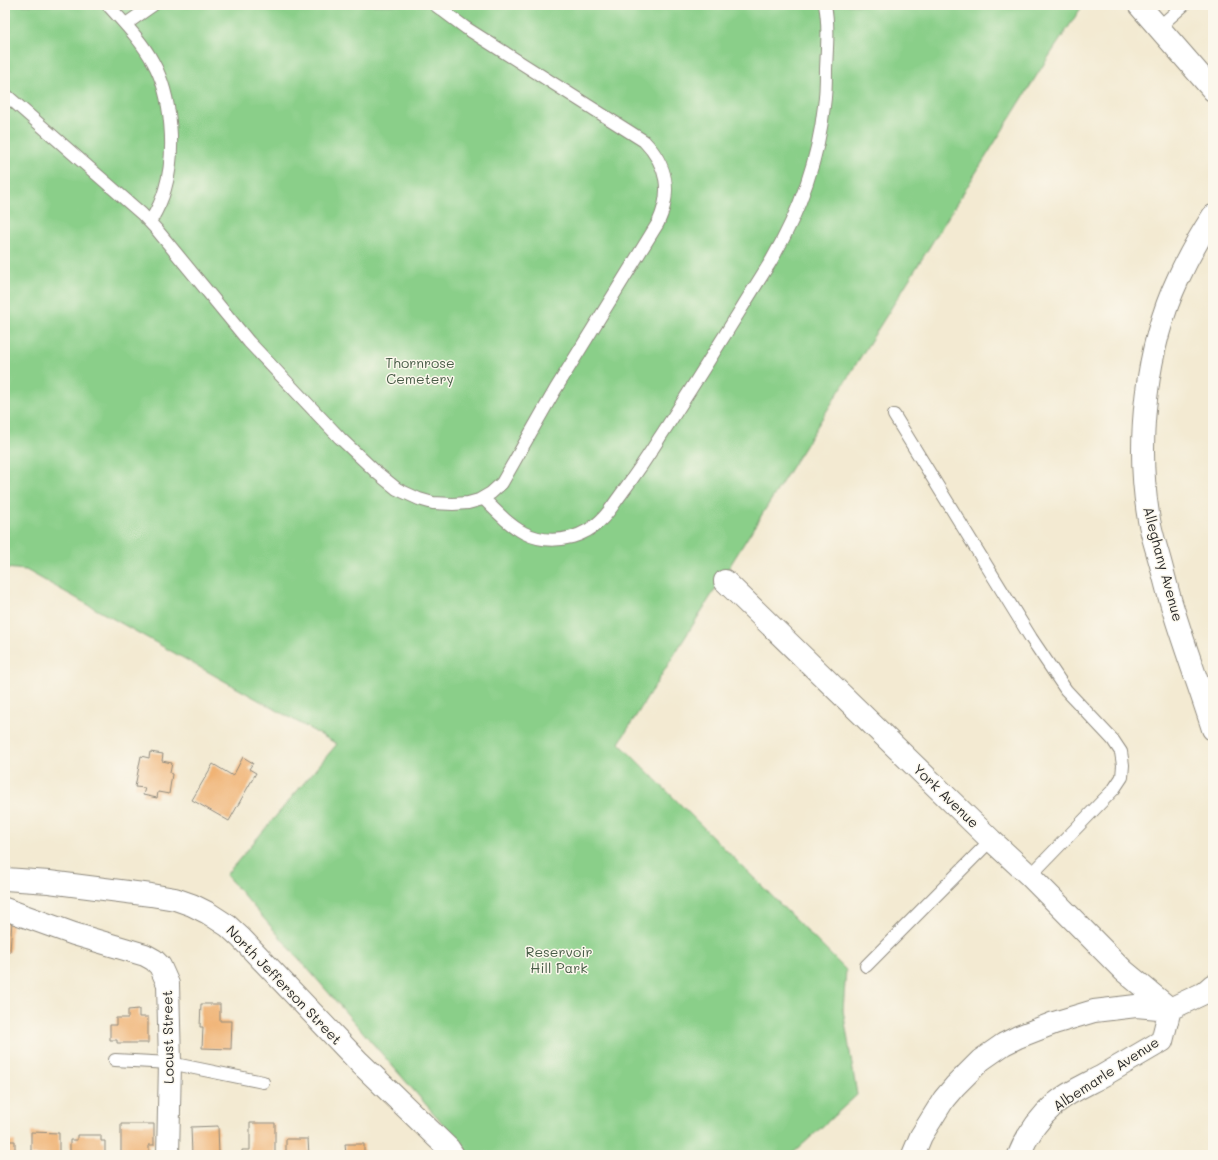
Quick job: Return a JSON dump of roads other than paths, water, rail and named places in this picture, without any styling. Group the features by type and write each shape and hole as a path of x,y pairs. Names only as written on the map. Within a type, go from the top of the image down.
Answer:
{"street":[{"path":"1139,5 1213,90"},
{"name":"Alleghany Avenue","path":"1213,216 1201,234 1177,280 1163,318 1149,376 1144,416 1143,455 1148,515 1170,600 1213,729"},
{"name":"York Avenue","path":"724,581 1030,876 1124,971 1170,1009"},
{"name":"North Jefferson Street","path":"5,880 48,882 163,896 208,912 228,926 241,938 359,1062 449,1149 453,1155"},
{"name":"Locust Street","path":"5,909 74,934 145,955 154,960 160,966 168,984 170,1062 168,1155"},
{"path":"913,1155 921,1136 944,1099 981,1060 1004,1044 1054,1023 1094,1011 1136,1006 1170,1009 1204,993 1213,985"},
{"name":"Albemarle Avenue","path":"1019,1155 1031,1131 1056,1103 1071,1092 1162,1041 1170,1009"}],"lane":[{"path":"108,5 138,38 154,63 165,91 170,125 171,157 169,173 162,198 150,222"},
{"path":"126,24 153,5"},
{"path":"5,94 150,222 249,342 340,438 388,483 405,493 433,503 463,504 483,498 492,493 504,480 555,390 658,223 665,204 666,189 665,178 660,163 644,141 466,28 435,5"},
{"path":"483,498 511,526 522,532 540,538 560,539 586,531 599,522 633,478 771,261 798,208 816,153 824,104 828,41 825,5"},
{"path":"1159,27 1184,5"},
{"path":"894,414 1057,677 1066,690 1114,740 1121,752 1123,765 1122,777 1114,790 1030,876"},
{"path":"866,966 991,840"},
{"path":"115,1060 170,1062 263,1082"}],"park label":[{"name":"Thornrose Cemetery","path":"420,372"},
{"name":"Reservoir Hill Park","path":"559,960"}]}
